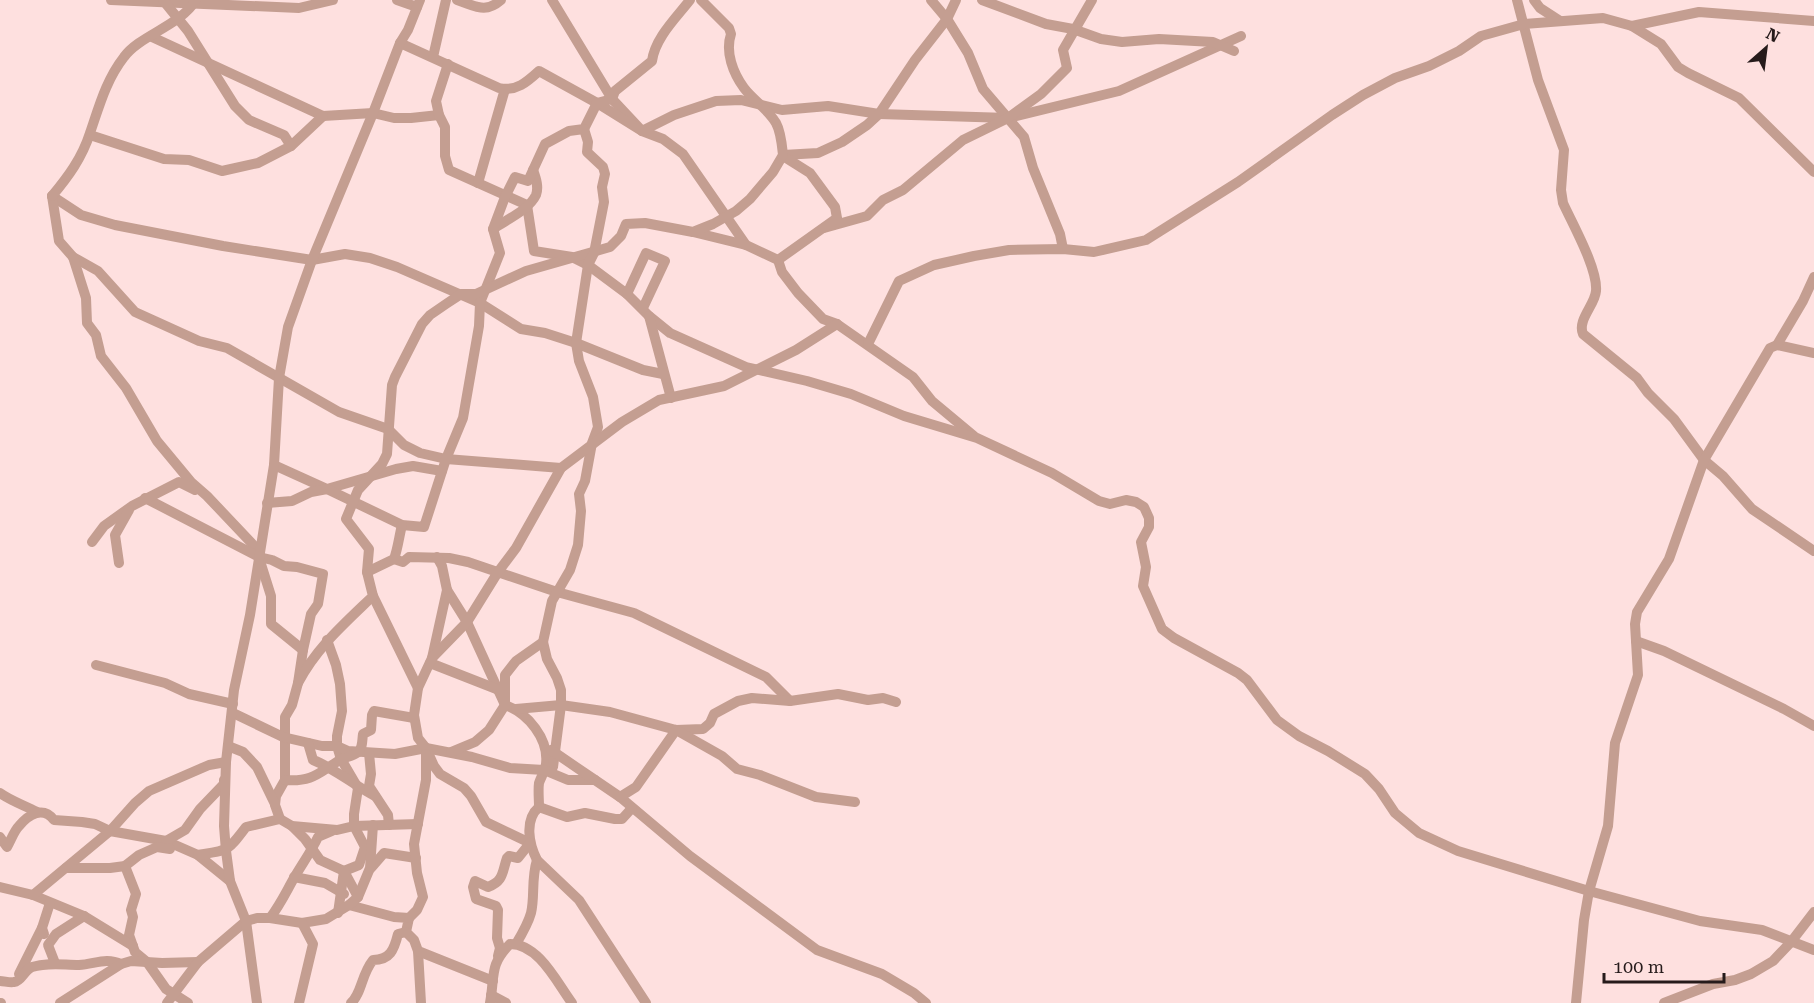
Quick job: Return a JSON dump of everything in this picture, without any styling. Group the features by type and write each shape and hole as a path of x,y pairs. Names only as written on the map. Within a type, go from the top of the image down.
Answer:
{"street":[{"path":"111,0 299,8 333,0"},
{"path":"257,1003 246,921 230,881 224,826 226,762 234,690 250,615 274,465 279,378 288,327 312,260 400,43 419,3 397,0"},
{"path":"433,57 446,0"},
{"path":"457,0 486,9 492,8 501,0"},
{"path":"552,0 612,99 642,131"},
{"path":"612,99 615,91 652,61 653,52 663,35 690,0"},
{"path":"693,232 728,216 750,199 773,172 783,155 776,123 744,89 735,72 729,52 732,34 729,28 701,0"},
{"path":"931,0 947,19 969,53 983,89 1024,137 1033,168 1060,234 1063,249"},
{"path":"783,155 818,153 850,136 879,114 915,60 947,19 956,0"},
{"path":"982,0 1046,24 1074,29 1101,39 1122,42 1159,39 1213,42 1234,51"},
{"path":"824,228 867,216 883,200 903,190 963,140 1008,118 1041,94 1067,68 1063,50 1092,0"},
{"path":"1517,0 1538,80 1564,150 1563,203 1596,279 1596,294 1581,326 1583,334 1637,378 1661,408 1674,419 1704,460 1723,476 1752,509 1814,551"},
{"path":"1534,0 1540,8 1560,21"},
{"path":"163,1 178,18 235,106 249,120 284,135 291,147"},
{"path":"194,2 178,18 152,37 132,47 117,68 100,102 90,135 74,169 52,196 59,241 74,257 98,271 135,312 199,341 227,348 339,412 388,429 405,445 420,453 446,459 561,468"},
{"path":"1632,26 1699,12 1814,21"},
{"path":"868,344 899,281 934,266 1009,250 1063,249 1094,252 1146,240 1238,182 1363,95 1395,78 1429,66 1459,51 1481,36 1524,24 1603,18 1632,26 1661,44 1678,67 1740,98 1814,172"},
{"path":"642,131 675,115 716,101 741,100 782,110 828,106 879,114 1008,118 1119,91 1241,36"},
{"path":"152,37 323,116 373,113 394,118 439,115"},
{"path":"400,43 505,89 522,86 539,71 642,131 663,139 683,154 746,245"},
{"path":"448,64 436,101 445,127 445,156 449,170 527,206"},
{"path":"478,183 505,89"},
{"path":"544,770 553,767 561,690 558,678 547,659 543,642 552,601 570,570 578,545 581,511 579,494 585,481 592,443 598,427 593,397 579,361 576,343 588,265 594,253 604,202 605,174 603,167 587,152 588,142 584,129 597,103 612,99"},
{"path":"90,135 164,159 189,160 222,171 258,163 291,147 323,116"},
{"path":"274,465 402,525 424,527 446,459 463,418 479,326 480,303 500,253 493,229 505,197 515,177 528,181 544,144 569,131 584,129"},
{"path":"778,260 837,218 835,207 810,173 783,155"},
{"path":"493,229 527,206 536,194 537,183 533,170"},
{"path":"52,196 81,215 115,225 312,260 345,254 370,258 461,294 521,329 545,333 643,370 663,374"},
{"path":"527,206 534,251 572,257 588,265 627,294 670,333 746,367 851,394 904,416 977,438 1052,474 1099,501 1110,504 1126,500 1144,507 1149,518 1149,527 1141,542 1146,567 1143,586 1162,628 1174,638 1238,673 1247,680 1277,720 1299,736 1365,774 1379,789 1395,813 1419,833 1458,851 1589,891 1700,921 1762,930 1814,950"},
{"path":"418,688 373,596 367,572 369,549 346,519 358,489 371,477 387,454 395,377 422,324 430,315 461,294 476,294 526,271 610,247 621,236 626,224 645,223 746,245 778,260 782,272 815,312 823,319 837,324 868,344 914,377 932,401 977,438"},
{"path":"627,294 646,254 665,261 646,312 671,398"},
{"path":"74,257 86,298 87,322 96,335 101,356 126,388 157,441 191,482 207,496 260,555 271,596 271,624 303,650"},
{"path":"1777,345 1803,301 1814,277"},
{"path":"431,661 467,622 516,548 561,468 592,443 643,408 659,400 724,386 796,350 837,324"},
{"path":"1576,1003 1589,891 1608,826 1616,743 1638,675 1635,624 1637,612 1669,559 1704,460 1770,348 1777,345 1814,353"},
{"path":"267,503 292,501 311,492 396,469 413,466 442,471"},
{"path":"92,542 104,526 132,506 179,482 207,496"},
{"path":"145,498 284,566 322,574 318,604 311,614 298,683 292,705 285,717 283,737 285,780 276,796 275,805"},
{"path":"119,562 115,535 132,506"},
{"path":"394,559 402,525"},
{"path":"367,572 394,559 403,562 409,556 449,558 557,592 634,613 766,677 790,701"},
{"path":"437,557 442,566 447,590 467,622 499,690 511,707 530,722 544,744 620,797 699,863 817,950 882,974 926,1003"},
{"path":"447,590 431,661 418,688 414,718 418,738 440,774 464,788 486,822 530,843"},
{"path":"298,683 310,660 322,650 327,640 373,596"},
{"path":"327,640 340,684 342,711 337,746 341,759 358,788 354,826 365,847 359,865 344,872"},
{"path":"1636,641 1664,651 1814,726"},
{"path":"511,707 505,675 516,661 543,642"},
{"path":"431,661 499,690"},
{"path":"96,665 165,683 189,694 233,708 283,737 308,743 337,746 348,751 395,754 426,748 472,757 510,768 544,770 568,780 595,780"},
{"path":"676,730 703,729 710,723 714,714 738,701 752,698 790,701 838,694 868,700 883,698 896,702"},
{"path":"448,754 475,742 511,707 561,705 610,712 676,730 722,756 736,769 760,775 816,797 855,802"},
{"path":"389,825 388,815 369,786 371,774 362,746 363,734 371,730 374,711 414,718"},
{"path":"620,797 636,787 676,730"},
{"path":"308,743 313,760 330,767 358,788 375,796"},
{"path":"544,744 546,764 538,785 539,807 533,813 529,834 530,843 537,860 579,900 646,1003"},
{"path":"228,746 243,752 257,767 280,819 292,826 305,839 320,860 344,872 353,901"},
{"path":"406,932 409,918 417,910 423,897 414,844 426,780 426,748"},
{"path":"285,780 299,781 314,778 341,759 364,752"},
{"path":"33,895 110,831 135,803 150,792 208,765 226,762"},
{"path":"166,841 185,830 200,809 224,784 225,777"},
{"path":"0,793 37,812 48,813 54,820 95,824 110,831 166,841 198,855 230,881"},
{"path":"539,807 567,817 585,813 615,819 622,819 632,808"},
{"path":"0,837 8,847 17,827 37,812"},
{"path":"198,855 226,851 236,843 246,827 280,819"},
{"path":"270,918 318,837 354,826 418,824"},
{"path":"370,868 373,825"},
{"path":"292,826 337,830"},
{"path":"506,1003 490,999 494,968 500,948 497,938 498,910 496,906 476,899 473,887 475,881 488,887 498,883 507,858 509,856 518,858 530,843"},
{"path":"66,868 125,866 139,855 157,847 170,849 177,847"},
{"path":"170,999 198,962 246,921 270,918 302,923 326,919 353,901 370,868 384,853 416,858"},
{"path":"516,944 525,930 532,910 533,873 537,860"},
{"path":"125,866 136,894 130,910 133,917 129,935 139,957 147,962 166,988 170,999"},
{"path":"338,913 344,872"},
{"path":"294,877 325,883 341,891 353,901 394,917 409,918"},
{"path":"0,887 33,895 84,916 133,946"},
{"path":"14,982 42,928 50,903"},
{"path":"1664,1003 1713,984 1735,980 1773,961 1814,912"},
{"path":"48,945 56,934 84,916"},
{"path":"299,1003 313,944 302,923"},
{"path":"42,928 55,963"},
{"path":"406,932 414,940 418,951 421,1003"},
{"path":"351,1003 357,998 363,974 368,966 373,960 382,960 388,956 395,947 398,934 406,932"},
{"path":"498,956 510,944 516,944 531,951 572,1003"},
{"path":"418,951 493,981"},
{"path":"0,981 14,982 33,967 55,963 84,964 105,960 122,963 198,962"},
{"path":"60,1003 122,963"},
{"path":"170,999 188,1003"}]}
